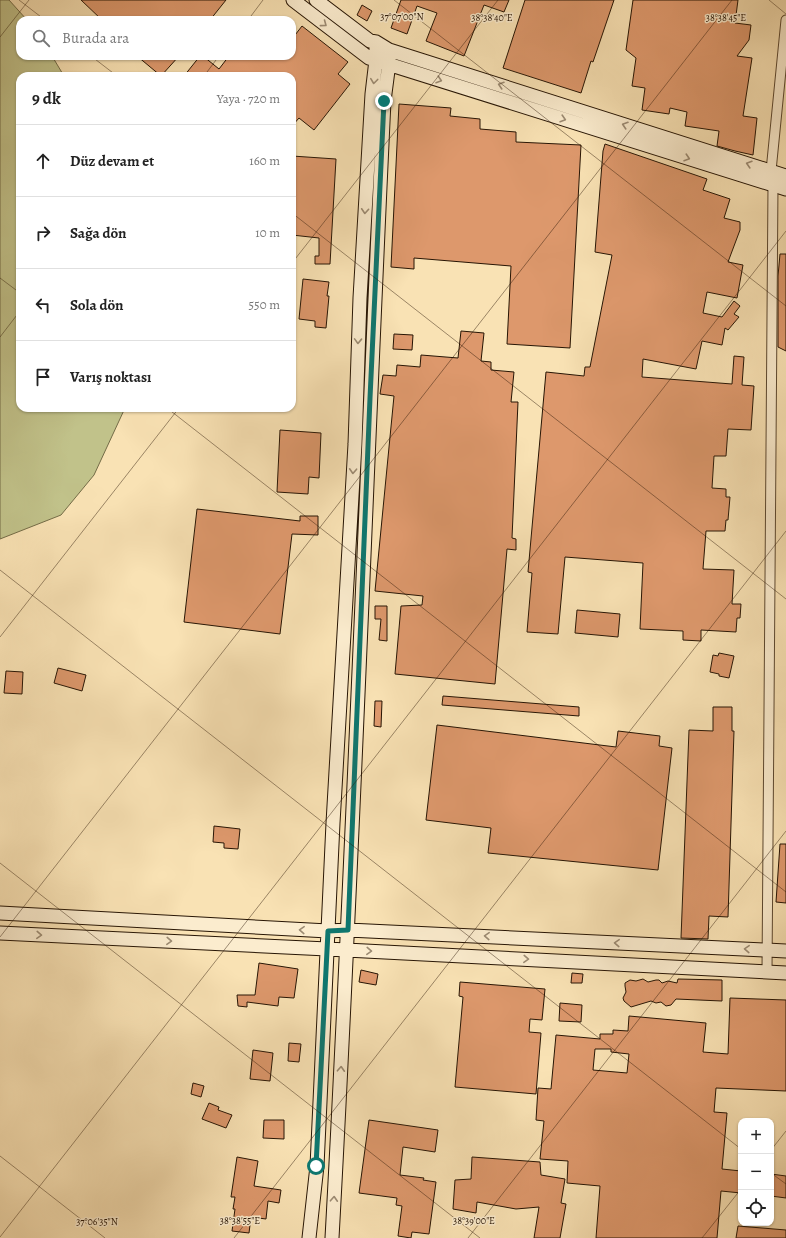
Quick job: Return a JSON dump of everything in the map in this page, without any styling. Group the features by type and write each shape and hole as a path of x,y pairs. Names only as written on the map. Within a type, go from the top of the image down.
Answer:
{"street":[{"path":"293,0 369,58 786,189"},
{"path":"316,0 370,41 376,42 389,50 786,176"},
{"path":"767,972 773,185 771,171 786,20"},
{"path":"332,1238 348,930 369,414 384,101 383,62 376,42"},
{"path":"309,1238 316,1166 333,823 355,444 360,290 372,94 383,62 389,50"},
{"path":"0,913 328,931 348,930 786,951"},
{"path":"0,933 786,973"}],"green space":[{"path":"0,0 9,0 23,16 16,16 16,60 54,60 62,72 16,72 16,412 123,412 94,475 61,515 0,539"}],"building":[{"path":"81,0 226,0 213,16 98,16"},
{"path":"401,0 509,0 504,12 484,5 464,56 426,41 437,13 417,6 407,34 391,28"},
{"path":"525,0 614,0 593,62 591,61 581,93 503,68"},
{"path":"633,0 738,0 735,23 751,25 749,40 737,56 752,58 743,116 757,118 753,155 717,146 719,131 685,126 687,112 670,108 669,114 642,110 645,88 632,86 636,58 626,50"},
{"path":"362,5 372,11 367,21 357,15"},
{"path":"302,26 348,62 338,74 350,84 314,130 299,118 296,121 296,72 187,72 197,60 208,60 219,69 226,60 296,60 296,34"},
{"path":"142,60 175,60 165,72 156,72"},
{"path":"399,104 451,108 450,116 480,119 480,129 516,132 516,142 581,145 570,348 507,344 511,266 414,258 414,269 391,267"},
{"path":"605,144 707,179 703,190 730,199 724,218 740,222 740,230 728,262 743,265 737,298 707,292 703,313 722,317 734,301 740,306 734,314 739,317 728,330 725,328 722,345 702,341 696,369 643,359 642,377 732,384 734,356 744,357 742,385 754,386 751,430 728,429 726,456 714,456 712,488 726,489 726,497 730,497 728,520 726,520 725,531 706,531 703,569 734,570 732,604 741,604 740,618 737,618 736,632 701,630 701,641 683,640 683,631 640,629 643,563 565,557 558,634 527,632 532,573 528,572 546,372 584,376 585,367 590,367 612,255 595,252 603,151"},
{"path":"296,156 336,159 330,264 315,264 315,256 319,256 319,238 296,235"},
{"path":"780,254 786,254 786,351 778,347 778,276"},
{"path":"303,279 329,282 326,328 315,327 315,321 299,319"},
{"path":"461,331 484,333 481,361 491,362 491,370 514,372 511,402 518,402 512,538 516,539 516,550 507,549 495,684 395,674 401,606 422,605 423,596 375,591 394,396 380,394 383,375 396,376 397,365 420,367 421,355 458,358"},
{"path":"394,334 413,335 412,350 393,349"},
{"path":"280,430 321,433 319,478 309,477 308,494 277,492"},
{"path":"197,509 300,521 300,516 318,516 318,535 292,534 280,634 184,622"},
{"path":"375,606 387,606 387,641 379,640 381,619 375,619"},
{"path":"577,610 620,614 618,637 575,633"},
{"path":"719,653 734,656 729,678 710,672 713,655 718,656"},
{"path":"58,668 86,675 82,691 54,683"},
{"path":"6,671 23,672 22,694 4,693"},
{"path":"443,696 579,707 579,716 442,705"},
{"path":"375,701 382,701 381,727 374,726"},
{"path":"713,707 732,707 732,731 734,731 728,917 709,916 708,939 681,938 689,730 713,731"},
{"path":"437,725 616,747 618,731 660,736 659,746 672,748 658,870 488,853 491,828 426,820"},
{"path":"214,826 240,829 238,849 224,848 224,843 213,842"},
{"path":"780,844 786,844 786,903 776,902"},
{"path":"259,963 298,969 294,998 279,997 278,1006 247,1002 247,1007 238,1006 237,995 255,995"},
{"path":"361,970 378,974 376,985 359,982"},
{"path":"572,973 583,974 582,983 571,983"},
{"path":"643,979 648,982 659,980 662,983 668,981 677,983 678,979 722,980 722,1001 676,999 671,1005 666,1006 661,1002 656,1003 651,1001 631,1007 624,1001 623,998 626,992 625,983 630,980 636,981"},
{"path":"460,982 545,989 542,1020 530,1019 529,1032 541,1033 536,1094 455,1087 463,997 459,996"},
{"path":"730,998 786,1000 786,1091 716,1088 714,1112 727,1113 722,1169 738,1171 738,1193 721,1191 717,1238 596,1238 600,1186 567,1183 568,1161 540,1159 544,1121 536,1120 538,1088 551,1089 556,1035 600,1039 600,1034 613,1034 613,1030 628,1031 629,1016 706,1023 703,1052 728,1054","holes":["595,1049 611,1049 611,1052 629,1054 627,1073 593,1070"]},
{"path":"560,1003 582,1005 581,1022 559,1021"},
{"path":"289,1043 301,1044 299,1062 288,1061"},
{"path":"253,1050 273,1053 270,1081 250,1079"},
{"path":"193,1083 204,1086 201,1097 191,1094"},
{"path":"209,1103 219,1107 218,1110 232,1115 226,1128 202,1119"},
{"path":"264,1120 284,1120 284,1139 263,1138"},
{"path":"369,1120 438,1130 435,1152 403,1147 400,1175 424,1178 423,1180 436,1182 429,1234 412,1232 411,1238 398,1236 402,1206 396,1205 397,1198 359,1193"},
{"path":"237,1157 258,1161 254,1186 281,1190 279,1203 268,1201 266,1219 251,1217 249,1233 232,1231 235,1197 231,1197"},
{"path":"472,1157 540,1162 541,1175 565,1179 561,1203 566,1204 560,1238 534,1238 539,1207 516,1209 477,1202 476,1213 453,1209 455,1180 471,1179"},
{"path":"774,1174 786,1176 786,1198 774,1196"},
{"path":"738,1226 786,1230 786,1238 736,1238"}],"route":[{"path":"316,1166 328,931 348,930 384,101"}]}
